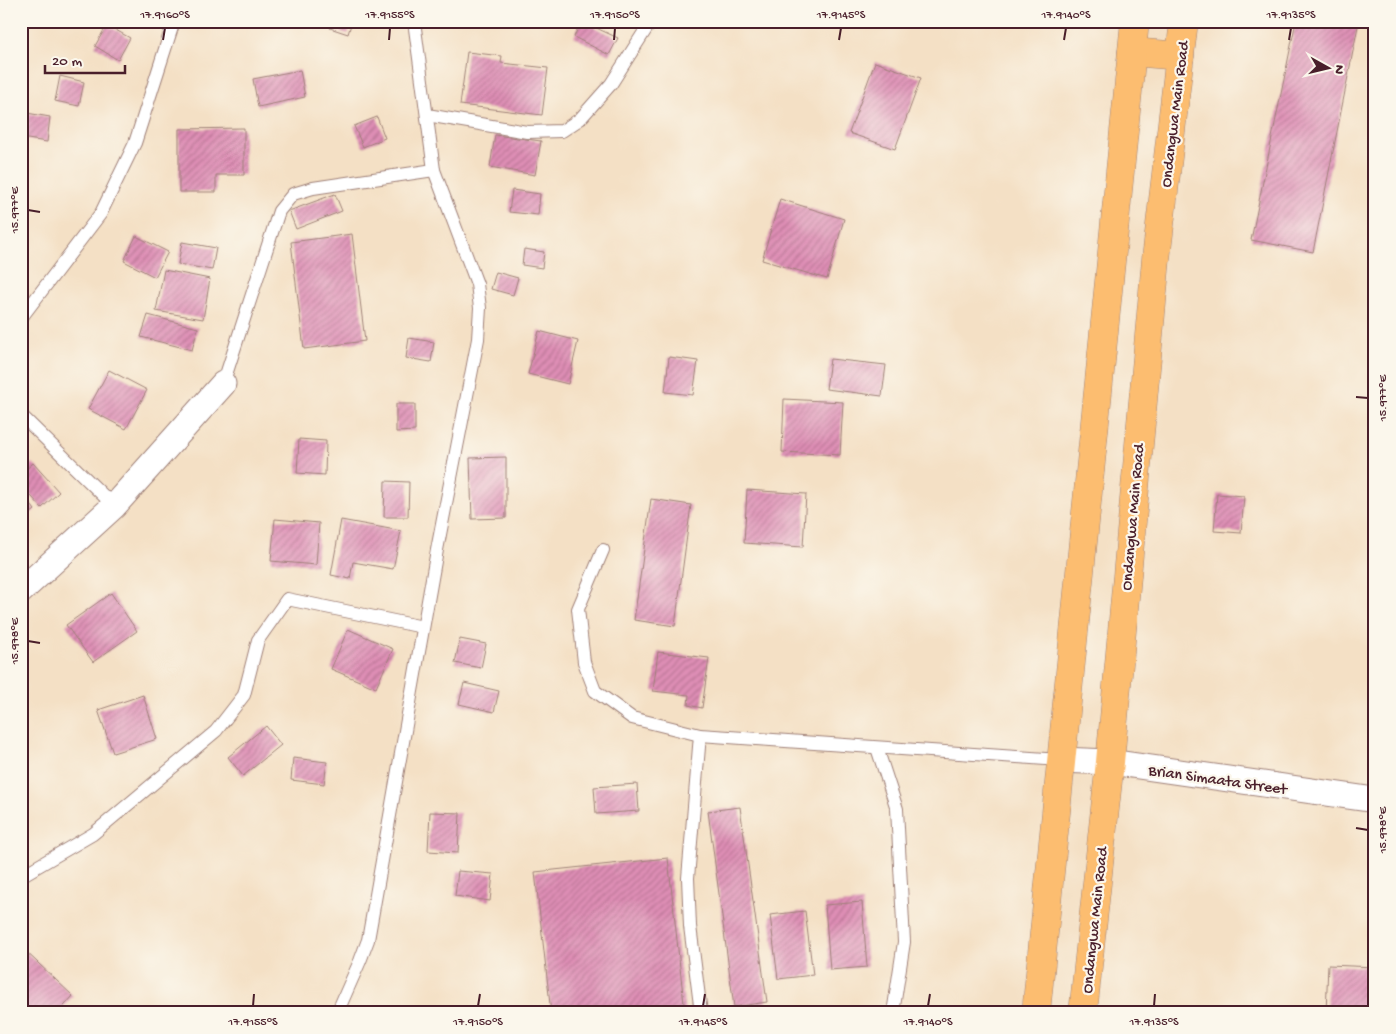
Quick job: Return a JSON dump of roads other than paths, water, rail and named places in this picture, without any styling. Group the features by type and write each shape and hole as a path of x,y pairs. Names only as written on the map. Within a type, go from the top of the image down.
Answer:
{"main road":[{"path":"1036,1013 1135,21"},
{"name":"Ondangwa Main Road","path":"1084,1013 1110,762 1155,269 1184,21"},
{"path":"1132,52 1180,56"}],"street":[{"path":"21,591 114,506 223,384"},
{"name":"Brian Simaata Street","path":"1060,760 1110,762 1375,800"}],"lane":[{"path":"21,318 101,213 135,143 174,21"},
{"path":"337,1013 368,940 423,627 478,339 480,308 477,284 434,170 414,21"},
{"path":"427,115 527,132 562,132 580,120 611,84 648,26 649,21"},
{"path":"223,384 279,211 293,194 313,188 434,170"},
{"path":"21,415 114,506"},
{"path":"603,550 578,609 584,662 595,691 632,718 700,735 1060,760"},
{"path":"21,876 93,834 216,731 244,695 258,640 286,599 423,627"},
{"path":"700,735 688,878 690,926 701,1013"},
{"path":"877,748 897,809 904,942 894,1013"}]}
